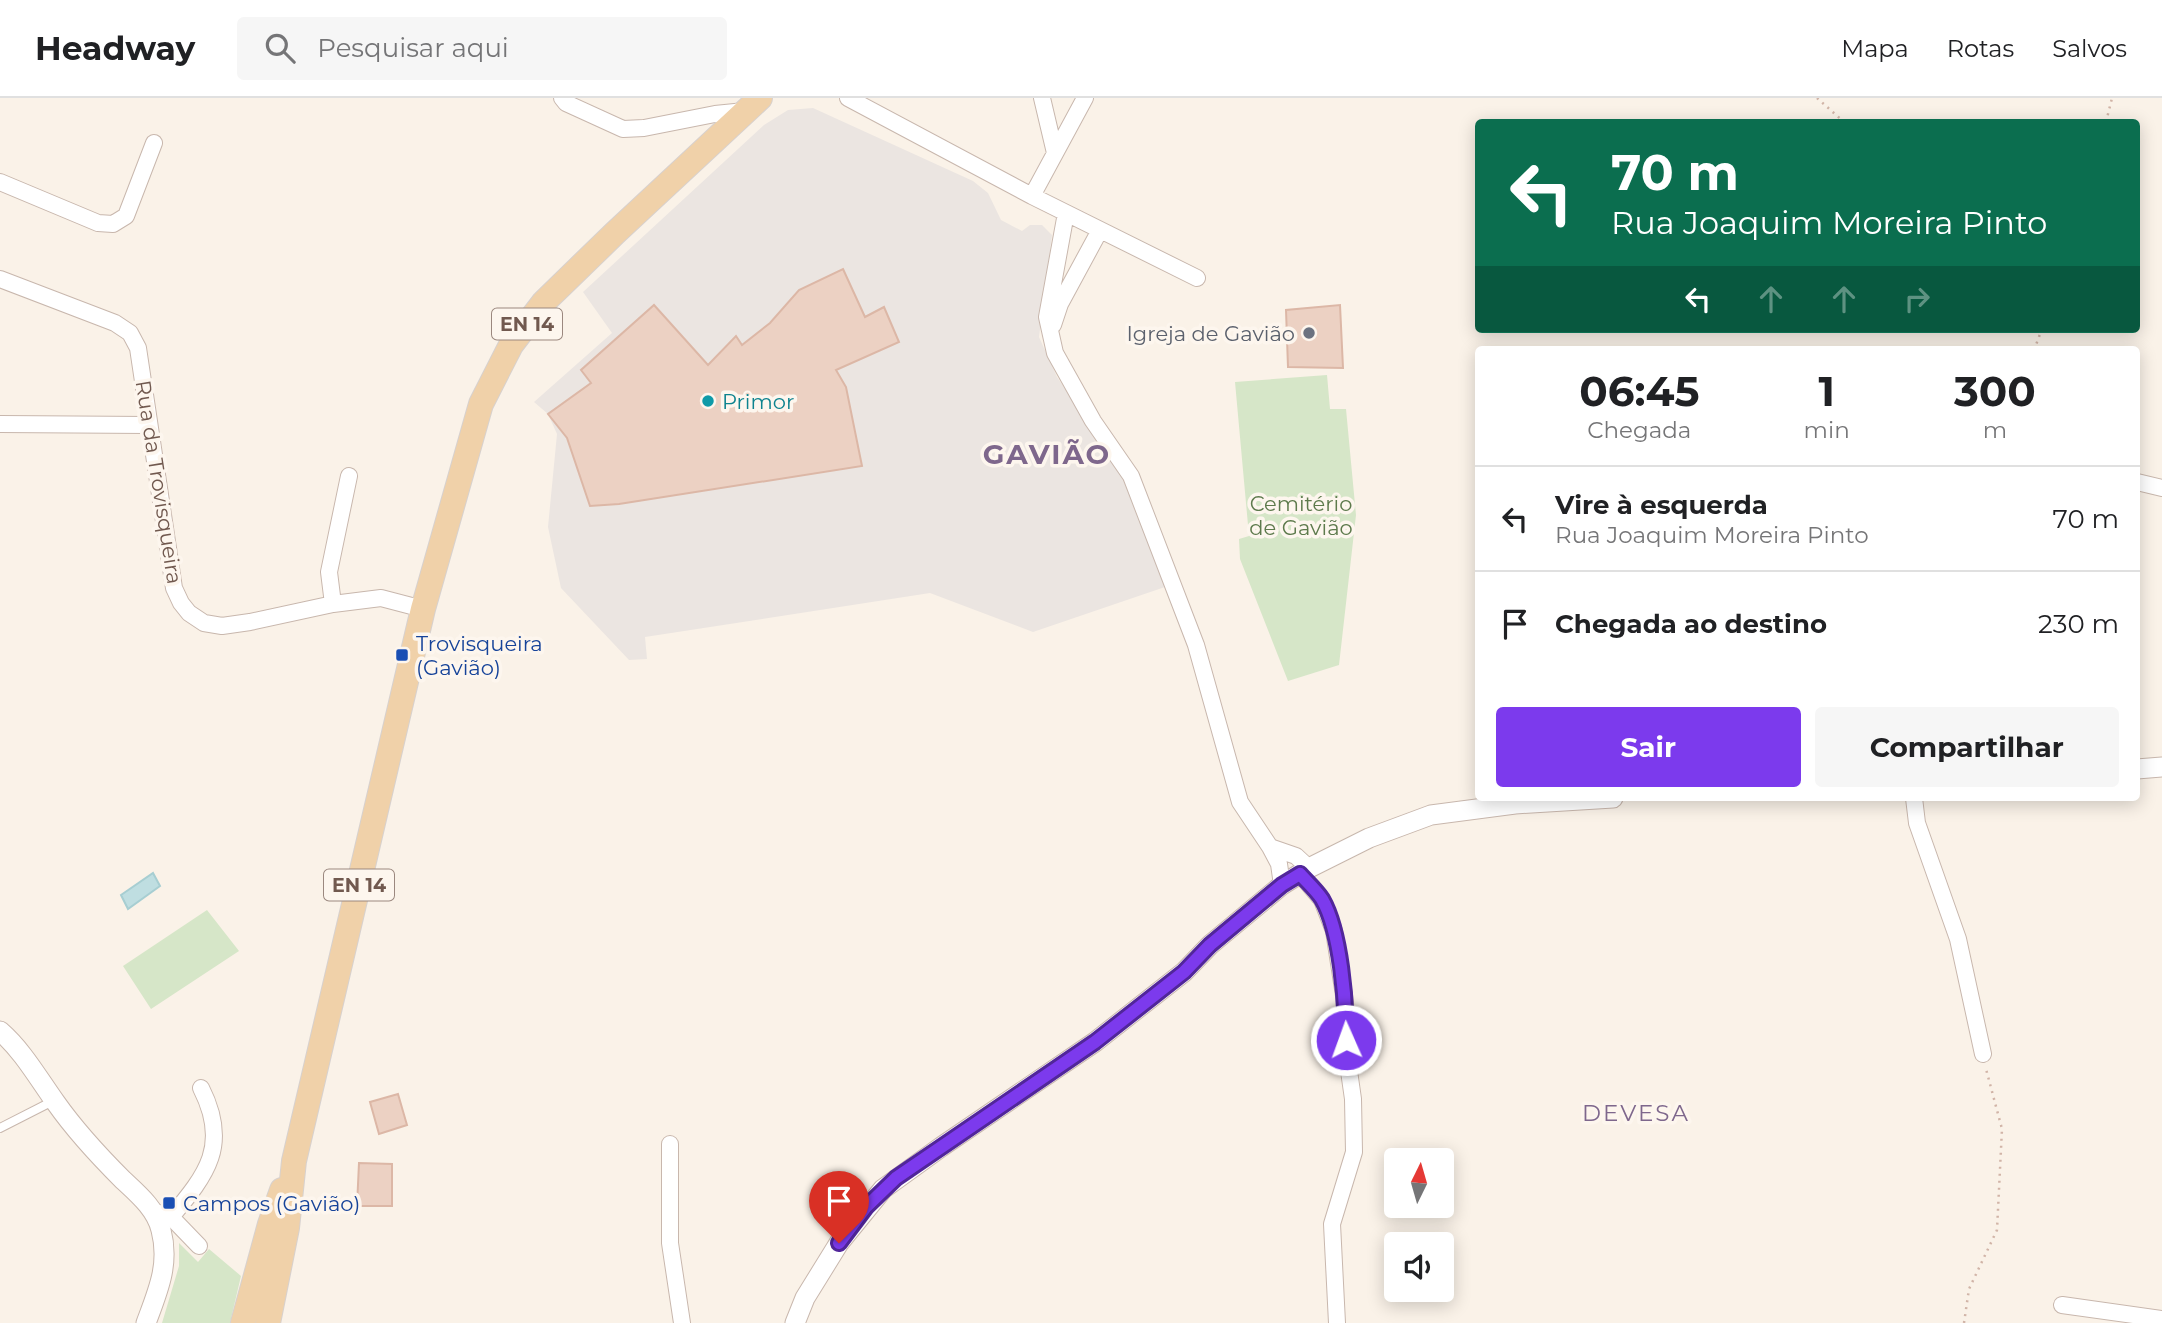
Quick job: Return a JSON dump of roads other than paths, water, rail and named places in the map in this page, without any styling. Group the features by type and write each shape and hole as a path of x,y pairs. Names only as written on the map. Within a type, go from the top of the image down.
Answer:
{"main road":[{"name":"EN 14","path":"268,1323 287,1228 295,1161 423,608 481,404 511,345 544,302 753,105"},
{"name":"EN 14","path":"243,1323 270,1224 295,1161"}],"street":[{"path":"562,98 566,103 624,129 643,128 753,105"},
{"path":"848,98 1032,196 1197,278"},
{"path":"1042,98 1055,153"},
{"path":"1032,196 1085,98"},
{"path":"0,182 98,223 113,224 126,216 154,143"},
{"path":"1066,213 1047,317 1055,353 1093,421 1130,476 1196,645 1240,802 1279,864 1282,885"},
{"path":"1050,337 1060,304 1100,230"},
{"name":"Rua da Trovisqueira","path":"0,279 115,323 130,333 138,348 174,588 189,613 204,623 222,626 333,604 381,598 423,608"},
{"path":"0,424 148,425"},
{"path":"333,604 328,572 349,476"},
{"path":"2140,483 2162,488"},
{"path":"2140,769 2162,767"},
{"path":"794,1323 805,1298 839,1243 866,1207 896,1178 1095,1042 1184,972 1210,945 1282,885 1370,838 1431,815 1515,804 1564,801"},
{"path":"1914,801 1917,823 1958,939 1983,1054"},
{"path":"1270,847 1296,856 1322,900 1334,931 1344,994 1353,1099 1354,1152 1332,1224 1337,1323"},
{"path":"0,1031 15,1044 54,1100 103,1160 166,1222 199,1246"},
{"path":"146,1323 165,1269 166,1222 201,1181 212,1152 212,1111 201,1088"},
{"path":"670,1144 670,1243 682,1323"},
{"path":"2062,1305 2162,1319"}],"lane":[{"path":"0,1128 54,1100"}],"water":[{"path":"153,873 160,886 128,909 121,895"}],"place":[{"name":"Igreja de Gavião","path":"1309,333"},
{"name":"Primor","path":"708,401"},
{"name":"Trovisqueira (Gavião)","path":"402,655"},
{"name":"Campos (Gavião)","path":"169,1203"}],"district":[{"name":"GAVIÃO","path":"1047,454"},
{"name":"DEVESA","path":"1636,1113"}],"park label":[{"name":"Cemitério de Gavião","path":"1301,515"}]}
